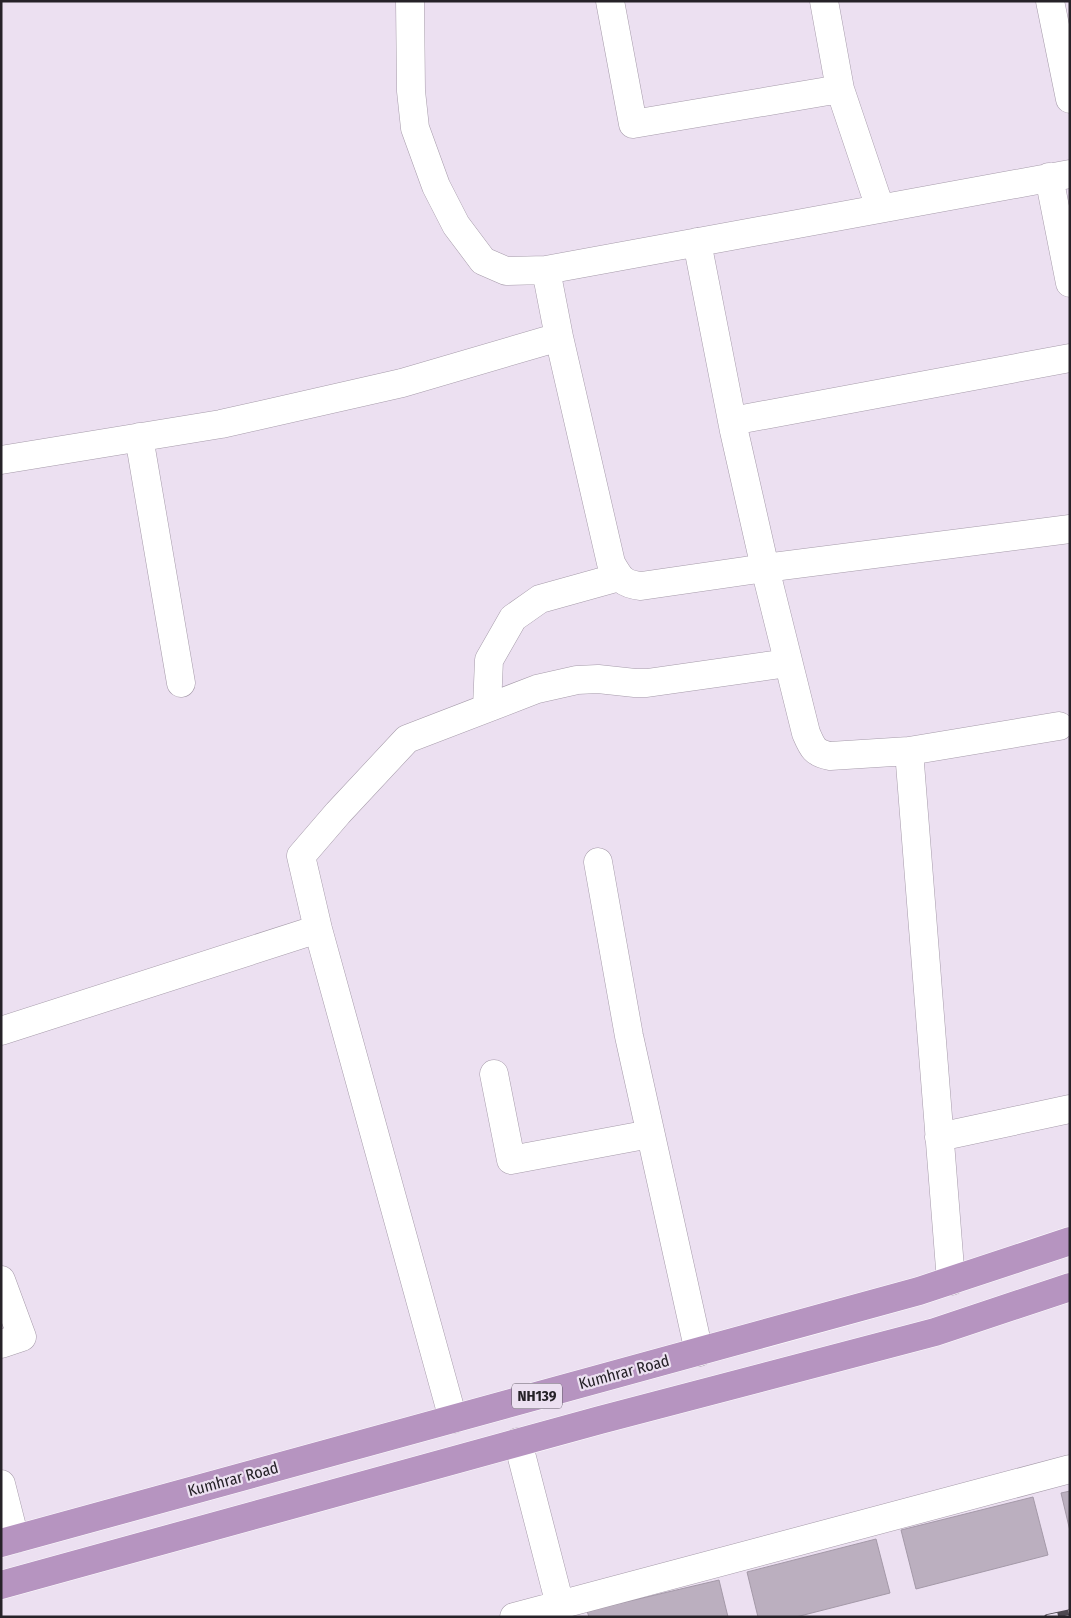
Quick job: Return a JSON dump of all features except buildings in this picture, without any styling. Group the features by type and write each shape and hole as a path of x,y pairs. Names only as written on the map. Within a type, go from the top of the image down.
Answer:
{"highway":[{"name":"Kumhrar Road","path":"8,1541 919,1292 1070,1241"},
{"name":"NH139","path":"1,1585 518,1442 935,1332 1070,1287"},
{"path":"453,1419 463,1458"}],"street":[{"path":"410,1 411,91 416,128 436,186 456,225 483,261 506,271 546,270 1059,175 1070,283"},
{"path":"610,1 633,124 840,89"},
{"path":"824,1 840,89 880,208"},
{"path":"1050,1 1070,99"},
{"path":"697,242 732,421 765,568 806,733 812,746 819,754 830,756 910,751 1059,726"},
{"path":"546,270 559,337 612,563 619,577 629,584 642,586 765,568 1070,529"},
{"path":"1,460 221,424 402,383 559,337"},
{"path":"732,421 1070,358"},
{"path":"139,437 181,683"},
{"path":"487,708 489,660 513,618 540,599 619,577"},
{"path":"453,1419 318,929 301,856 407,739 538,689 577,680 598,679 647,683 788,663"},
{"path":"910,751 951,1281"},
{"path":"598,862 629,1036 699,1352"},
{"path":"1,1031 318,929"},
{"path":"494,1074 511,1160 650,1134"},
{"path":"939,1137 1070,1109"},
{"path":"1,1280 22,1337 1,1344"},
{"path":"518,1442 560,1605"},
{"path":"514,1617 1070,1469"},
{"path":"1,1484 8,1541"}],"railway":[{"path":"1047,1617 1070,1612"}]}
